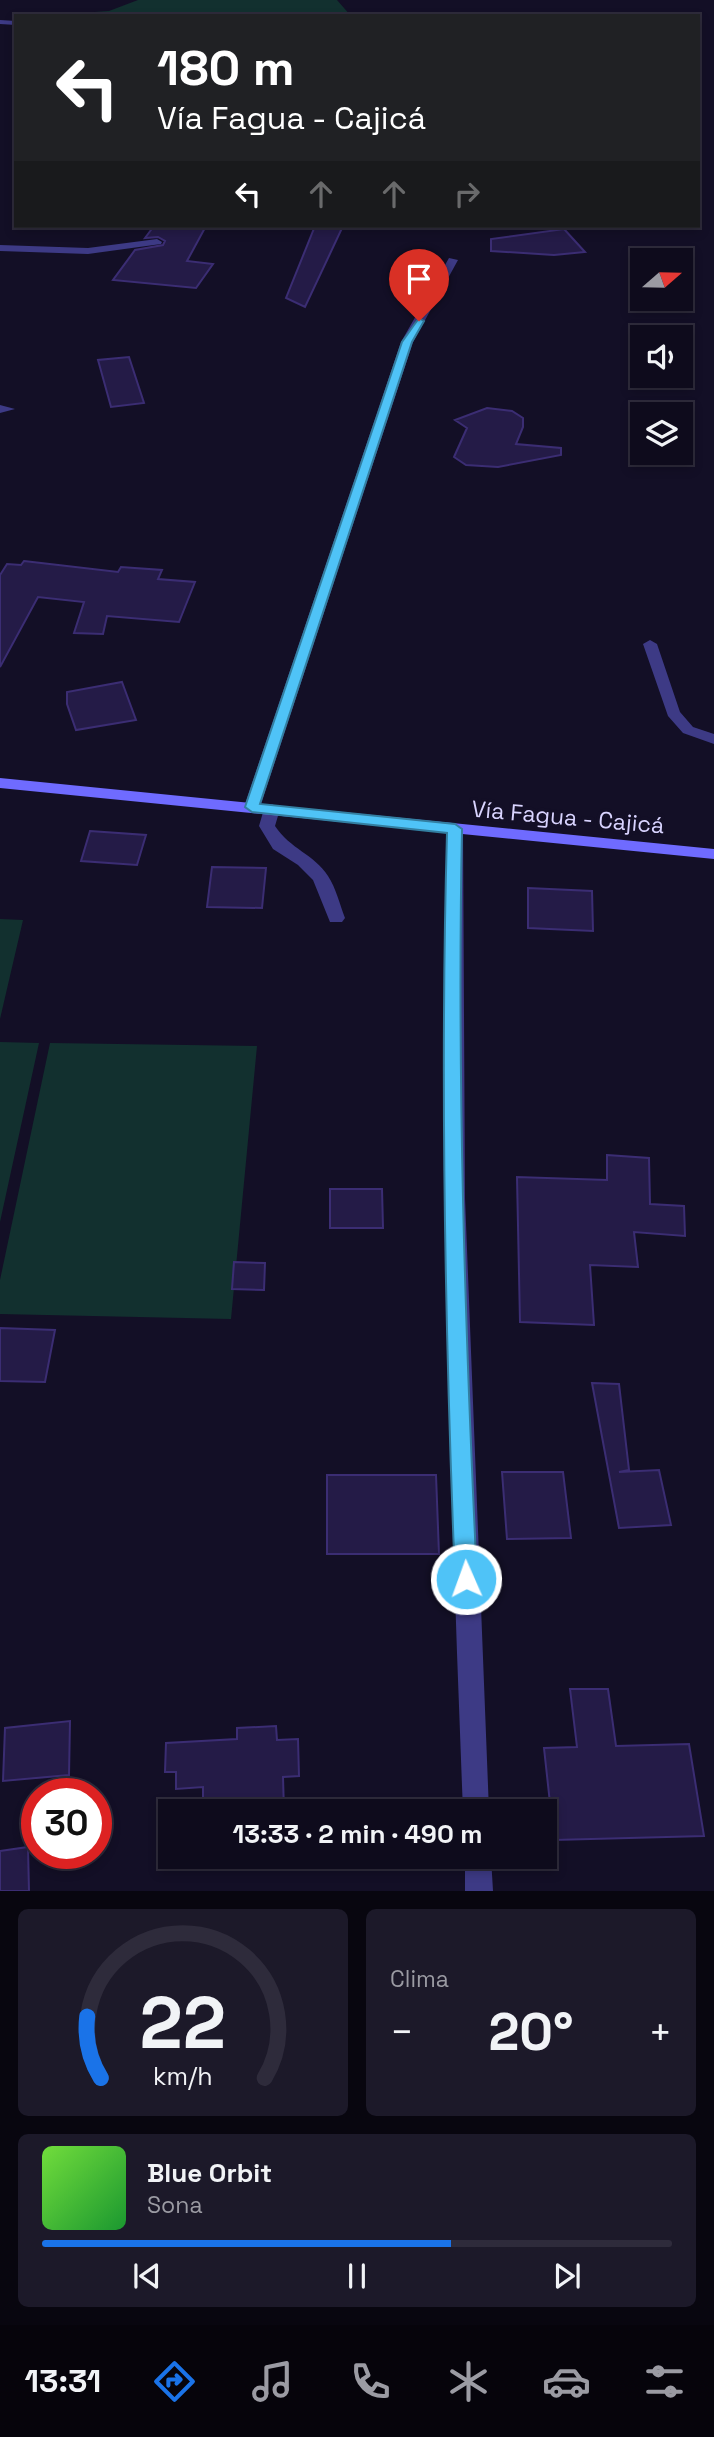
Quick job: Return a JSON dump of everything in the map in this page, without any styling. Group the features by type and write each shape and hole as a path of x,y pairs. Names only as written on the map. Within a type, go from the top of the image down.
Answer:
{"street":[{"path":"0,248 88,251 157,242"},
{"path":"252,807 407,342 453,260"},
{"path":"650,644 673,713 688,730 714,739"},
{"name":"Vía Fagua - Cajicá","path":"0,783 714,854"},
{"path":"272,809 267,826 279,845 304,861 321,878 337,918"},
{"path":"455,829 452,933 457,1366 475,1799"},
{"path":"478,1869 479,1891"}],"green space":[{"path":"138,0 337,0 349,14 65,14 109,11"},
{"path":"0,919 23,920 0,1019"},
{"path":"0,1042 39,1043 0,1222"},
{"path":"50,1043 257,1046 231,1319 0,1314 0,1280"}],"building":[{"path":"152,228 205,228 187,261 213,264 196,288 113,280 135,250 163,245 165,241 158,237 145,238"},
{"path":"314,228 342,228 305,307 286,298"},
{"path":"564,229 585,252 554,255 491,251 491,239"},
{"path":"129,357 144,403 111,407 98,360"},
{"path":"487,408 512,411 523,418 523,427 516,444 561,448 561,455 498,467 466,465 454,457 467,428 455,420"},
{"path":"24,561 118,572 121,567 162,570 158,579 195,582 179,622 107,616 103,634 74,633 84,602 38,597 0,667 0,575 7,564 21,565"},
{"path":"122,682 136,720 76,730 67,704 67,692"},
{"path":"90,831 146,835 137,865 81,861"},
{"path":"212,867 266,868 262,908 207,907"},
{"path":"528,888 592,891 593,931 528,928"},
{"path":"607,1155 649,1158 650,1204 684,1206 685,1236 634,1232 638,1267 590,1265 594,1325 520,1322 517,1177 607,1180"},
{"path":"330,1189 382,1189 383,1228 330,1228"},
{"path":"234,1262 265,1263 264,1290 232,1289"},
{"path":"0,1328 55,1330 45,1382 0,1381"},
{"path":"592,1383 619,1384 629,1470 619,1472 659,1470 671,1525 619,1528"},
{"path":"502,1472 563,1472 571,1538 507,1539"},
{"path":"327,1475 436,1475 439,1554 327,1554"},
{"path":"570,1689 608,1689 616,1746 689,1744 704,1836 557,1840 557,1799 550,1799 544,1748 577,1747"},
{"path":"70,1721 69,1775 3,1781 5,1728"},
{"path":"276,1726 277,1740 298,1739 299,1776 283,1777 284,1799 203,1799 203,1787 176,1789 176,1772 165,1772 166,1743 237,1739 237,1728"},
{"path":"21,1848 21,1869 28,1869 29,1891 0,1891 0,1851"}],"route":[{"path":"419,321 407,342 353,511 252,807 455,829 452,933 457,1366 466,1579"}]}
